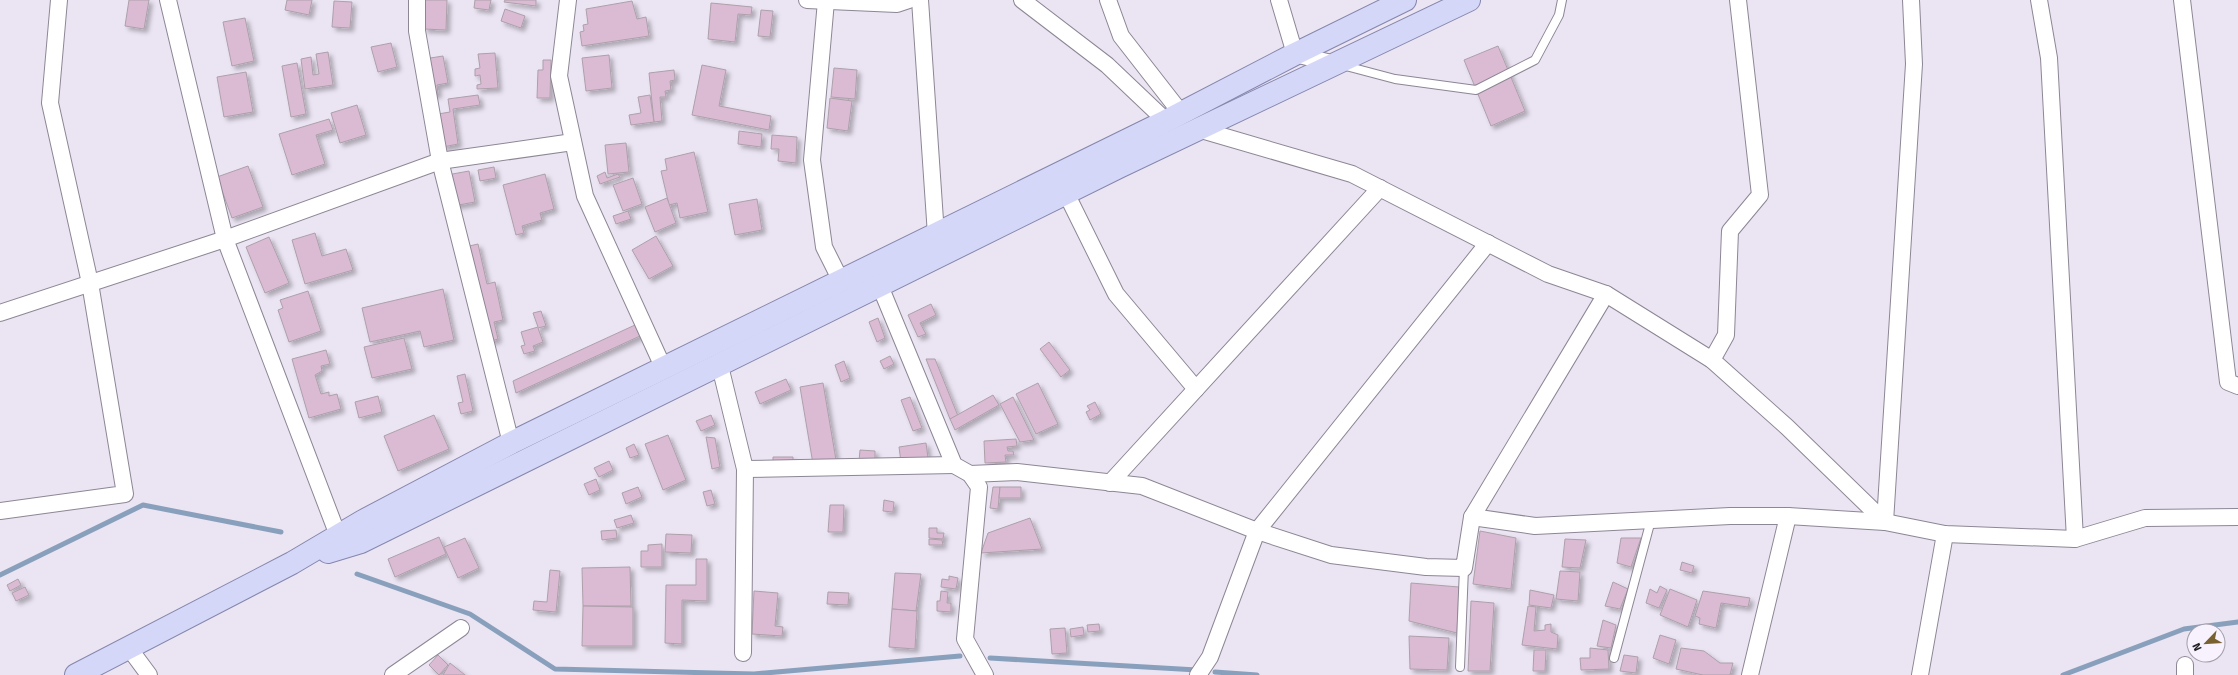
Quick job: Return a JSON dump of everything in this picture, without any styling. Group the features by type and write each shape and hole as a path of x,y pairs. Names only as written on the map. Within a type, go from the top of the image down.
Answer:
{"main road":[{"path":"76,675 292,563 341,541 511,443 936,235 1405,0"},
{"path":"341,541 361,542 720,366 1066,193 1469,0"}],"street":[{"path":"0,510 125,494 90,283 50,103 59,0"},
{"path":"168,0 225,239 341,541"},
{"path":"417,0 417,31 440,161 511,443"},
{"path":"568,0 560,76 585,196 664,369"},
{"path":"807,0 896,4 909,0"},
{"path":"920,0 936,235"},
{"path":"1022,0 1174,117"},
{"path":"1108,0 1121,36 1174,117"},
{"path":"1279,0 1295,54 1335,64"},
{"path":"1712,360 1726,335 1730,231 1760,195 1738,0"},
{"path":"1885,522 1914,64 1911,0"},
{"path":"2039,0 2049,58 2075,539"},
{"path":"2182,0 2228,382 2238,386"},
{"path":"826,1 812,160 824,247 842,281"},
{"path":"1198,129 1352,174 1548,274 1606,294 1712,360 1787,427 1885,522"},
{"path":"0,313 225,239 440,161 573,142"},
{"path":"1110,483 1380,188"},
{"path":"1066,193 1116,294 1196,389"},
{"path":"1198,675 1210,657 1256,531 1488,243"},
{"path":"880,286 954,465"},
{"path":"970,474 1017,472 1142,486 1256,531 1331,555 1426,567 1464,568 1472,517 1606,294"},
{"path":"720,366 745,469 743,653"},
{"path":"745,469 954,465 970,474 979,487 965,639 985,675"},
{"path":"1472,517 1535,526 1730,516 1788,516 1885,522 1945,534 2075,539 2145,518 2238,517"},
{"path":"1750,675 1788,516"},
{"path":"1920,675 1945,534"},
{"path":"393,675 460,628"},
{"path":"129,648 149,675"}],"lane":[{"path":"1335,64 1395,79 1476,90 1535,60 1559,15 1562,0"},
{"path":"1614,658 1651,520"},
{"path":"1460,667 1464,568"}],"building":[{"path":"129,0 149,0 144,29 125,26"},
{"path":"287,0 312,0 309,15 285,10"},
{"path":"424,0 447,0 446,30 424,29"},
{"path":"475,0 491,0 489,10 474,8"},
{"path":"505,0 536,0 536,6 504,2"},
{"path":"334,1 352,2 350,28 332,27"},
{"path":"632,1 637,19 646,17 649,36 582,46 580,32 584,31 583,25 588,24 586,9"},
{"path":"711,3 752,7 751,15 738,14 735,42 708,39"},
{"path":"505,9 525,16 521,28 501,21"},
{"path":"761,10 773,11 770,37 758,36"},
{"path":"245,18 254,61 232,66 223,22"},
{"path":"391,43 397,67 378,72 371,47"},
{"path":"1498,46 1525,111 1491,126 1464,60"},
{"path":"328,52 333,85 305,89 301,59 311,57 313,75 319,74 316,54"},
{"path":"495,53 498,88 477,89 477,85 481,84 480,75 475,76 475,69 480,68 478,54"},
{"path":"609,55 612,88 586,91 582,58"},
{"path":"443,56 448,83 437,85 438,94 430,95 424,59"},
{"path":"543,60 551,60 550,98 537,98 538,70 543,70"},
{"path":"297,63 306,114 291,117 282,66"},
{"path":"702,65 726,70 719,106 771,116 769,130 692,115"},
{"path":"834,68 857,70 855,99 831,97"},
{"path":"674,70 675,80 670,81 671,90 665,91 666,97 660,97 662,121 654,122 649,73"},
{"path":"246,72 253,112 224,117 217,77"},
{"path":"478,95 480,105 453,109 458,144 443,147 438,114 450,112 448,99"},
{"path":"650,95 654,122 631,125 629,115 641,113 638,97"},
{"path":"830,98 852,101 848,131 827,128"},
{"path":"357,105 366,135 340,143 331,113"},
{"path":"329,119 333,130 316,135 325,164 292,175 279,134"},
{"path":"739,131 762,134 761,147 738,144"},
{"path":"772,135 797,137 796,163 778,161 779,149 771,149"},
{"path":"626,143 629,172 608,174 605,145"},
{"path":"694,152 708,212 680,218 677,203 669,205 661,171 667,170 665,159"},
{"path":"248,166 263,207 232,218 217,177"},
{"path":"494,167 496,178 480,181 478,170"},
{"path":"469,171 475,202 453,206 447,175"},
{"path":"605,172 607,178 618,174 620,177 600,184 597,176"},
{"path":"545,174 554,209 540,213 542,220 522,226 524,233 516,235 503,185"},
{"path":"633,178 642,204 623,211 613,185"},
{"path":"667,198 676,223 655,232 645,207"},
{"path":"757,199 762,230 735,235 729,204"},
{"path":"628,211 631,219 616,224 613,216"},
{"path":"315,233 322,256 346,249 353,270 305,284 292,240"},
{"path":"656,236 673,266 649,279 632,250"},
{"path":"269,237 289,283 265,293 246,247"},
{"path":"478,244 487,284 495,282 503,320 494,322 498,339 488,342 465,247"},
{"path":"443,289 454,340 424,347 420,331 370,342 362,308"},
{"path":"308,291 321,331 289,342 278,310 283,308 280,300"},
{"path":"931,304 936,315 920,323 926,334 918,337 908,315"},
{"path":"541,311 546,326 538,328 543,342 533,346 535,351 524,354 521,346 525,345 521,332 538,327 533,313"},
{"path":"878,318 885,338 877,342 869,322"},
{"path":"635,325 640,336 516,393 513,381"},
{"path":"404,338 412,369 372,378 364,347"},
{"path":"1049,342 1070,370 1061,377 1040,349"},
{"path":"326,350 330,364 321,366 322,371 315,375 321,394 329,392 329,396 337,394 341,409 309,418 292,359"},
{"path":"890,356 894,364 884,369 880,361"},
{"path":"926,359 935,359 958,416 950,419"},
{"path":"844,361 850,378 841,382 835,365"},
{"path":"465,374 473,411 461,414 458,403 463,402 457,376"},
{"path":"786,379 791,390 760,404 755,392"},
{"path":"823,383 836,460 813,464 800,387"},
{"path":"1038,383 1058,424 1036,434 1016,394"},
{"path":"993,395 999,405 955,430 950,419"},
{"path":"378,396 382,412 359,418 355,402"},
{"path":"910,397 922,428 913,431 901,400"},
{"path":"1013,397 1034,440 1020,442 1000,404"},
{"path":"1095,402 1101,414 1090,420 1086,412 1090,410 1087,406"},
{"path":"434,415 449,449 398,471 384,436"},
{"path":"711,415 715,425 701,431 696,421"},
{"path":"668,435 686,480 663,490 645,444"},
{"path":"706,437 715,438 720,467 712,469"},
{"path":"1016,439 1017,446 1007,447 1008,451 1013,451 1014,455 1005,455 1006,462 985,463 984,441"},
{"path":"926,443 928,458 901,462 899,447"},
{"path":"634,444 639,455 630,458 626,448"},
{"path":"860,450 875,451 875,462 859,461"},
{"path":"773,457 793,457 793,467 773,468"},
{"path":"609,461 613,470 599,477 594,468"},
{"path":"596,479 600,490 589,495 584,484"},
{"path":"638,487 642,497 626,504 622,493"},
{"path":"993,487 1000,487 998,509 990,508"},
{"path":"1000,487 1021,487 1021,498 999,498"},
{"path":"711,490 715,504 707,506 703,492"},
{"path":"884,500 894,502 893,512 883,511"},
{"path":"830,505 844,505 843,532 828,532"},
{"path":"631,515 634,523 617,528 614,520"},
{"path":"1030,518 1042,549 981,553 988,533"},
{"path":"929,528 937,528 937,533 944,533 943,539 929,538"},
{"path":"616,530 617,538 602,540 601,531"},
{"path":"1480,531 1516,538 1511,589 1473,584"},
{"path":"666,534 692,535 691,553 665,552"},
{"path":"439,537 446,554 395,577 388,559"},
{"path":"465,538 479,568 458,578 444,547"},
{"path":"1621,538 1641,538 1631,567 1617,563"},
{"path":"929,539 942,540 943,545 929,545"},
{"path":"1565,539 1586,540 1580,568 1562,567"},
{"path":"662,544 662,567 641,567 641,551 648,551 648,545"},
{"path":"696,559 707,559 707,601 682,600 682,644 665,643 666,585 696,585"},
{"path":"1682,562 1694,566 1692,573 1680,570"},
{"path":"630,567 631,606 583,606 582,568"},
{"path":"550,570 560,571 556,612 533,610 534,601 547,602"},
{"path":"1560,571 1580,572 1578,601 1556,599"},
{"path":"895,573 921,574 916,611 892,609"},
{"path":"949,576 958,578 956,589 941,587 942,579 949,580"},
{"path":"18,579 21,585 10,591 7,585"},
{"path":"1613,582 1628,589 1620,609 1605,606"},
{"path":"1411,583 1459,587 1457,633 1409,621"},
{"path":"1660,586 1667,590 1659,608 1646,603 1650,589 1657,593"},
{"path":"25,587 29,595 16,601 12,593"},
{"path":"1670,589 1697,600 1688,627 1660,615"},
{"path":"1530,590 1554,595 1551,608 1529,605"},
{"path":"754,591 778,593 775,626 783,627 782,636 752,634"},
{"path":"941,591 948,592 947,603 951,603 951,612 937,611 937,601 940,601"},
{"path":"1703,591 1750,598 1748,607 1721,603 1716,628 1699,624 1700,618 1695,616"},
{"path":"828,592 849,593 848,605 827,604"},
{"path":"1471,601 1494,603 1490,671 1468,671"},
{"path":"583,606 633,607 633,646 582,646"},
{"path":"1528,606 1536,607 1534,631 1545,630 1545,625 1551,624 1551,632 1558,635 1557,649 1522,645"},
{"path":"892,609 917,611 915,649 889,647"},
{"path":"1603,620 1616,625 1611,648 1597,646"},
{"path":"1099,624 1100,631 1088,632 1087,625"},
{"path":"1083,627 1084,635 1071,637 1070,629"},
{"path":"1065,628 1067,653 1052,654 1050,629"},
{"path":"1660,635 1676,640 1669,664 1653,658"},
{"path":"1409,636 1449,638 1447,670 1410,669"},
{"path":"1590,648 1608,650 1609,669 1581,670 1580,658 1590,658"},
{"path":"1681,648 1704,651 1720,663 1733,663 1730,675 1703,675 1676,669"},
{"path":"1534,650 1546,650 1545,671 1533,671"},
{"path":"438,655 448,665 439,675 429,665"},
{"path":"1624,655 1638,657 1636,673 1620,671"},
{"path":"450,663 465,675 443,675"}],"waterway":[{"path":"0,575 143,505 281,532"},
{"path":"357,574 470,614 555,669 754,674 960,656"},
{"path":"2063,675 2184,629 2238,622"},
{"path":"990,658 1197,670"},
{"path":"1215,672 1257,675"}]}
